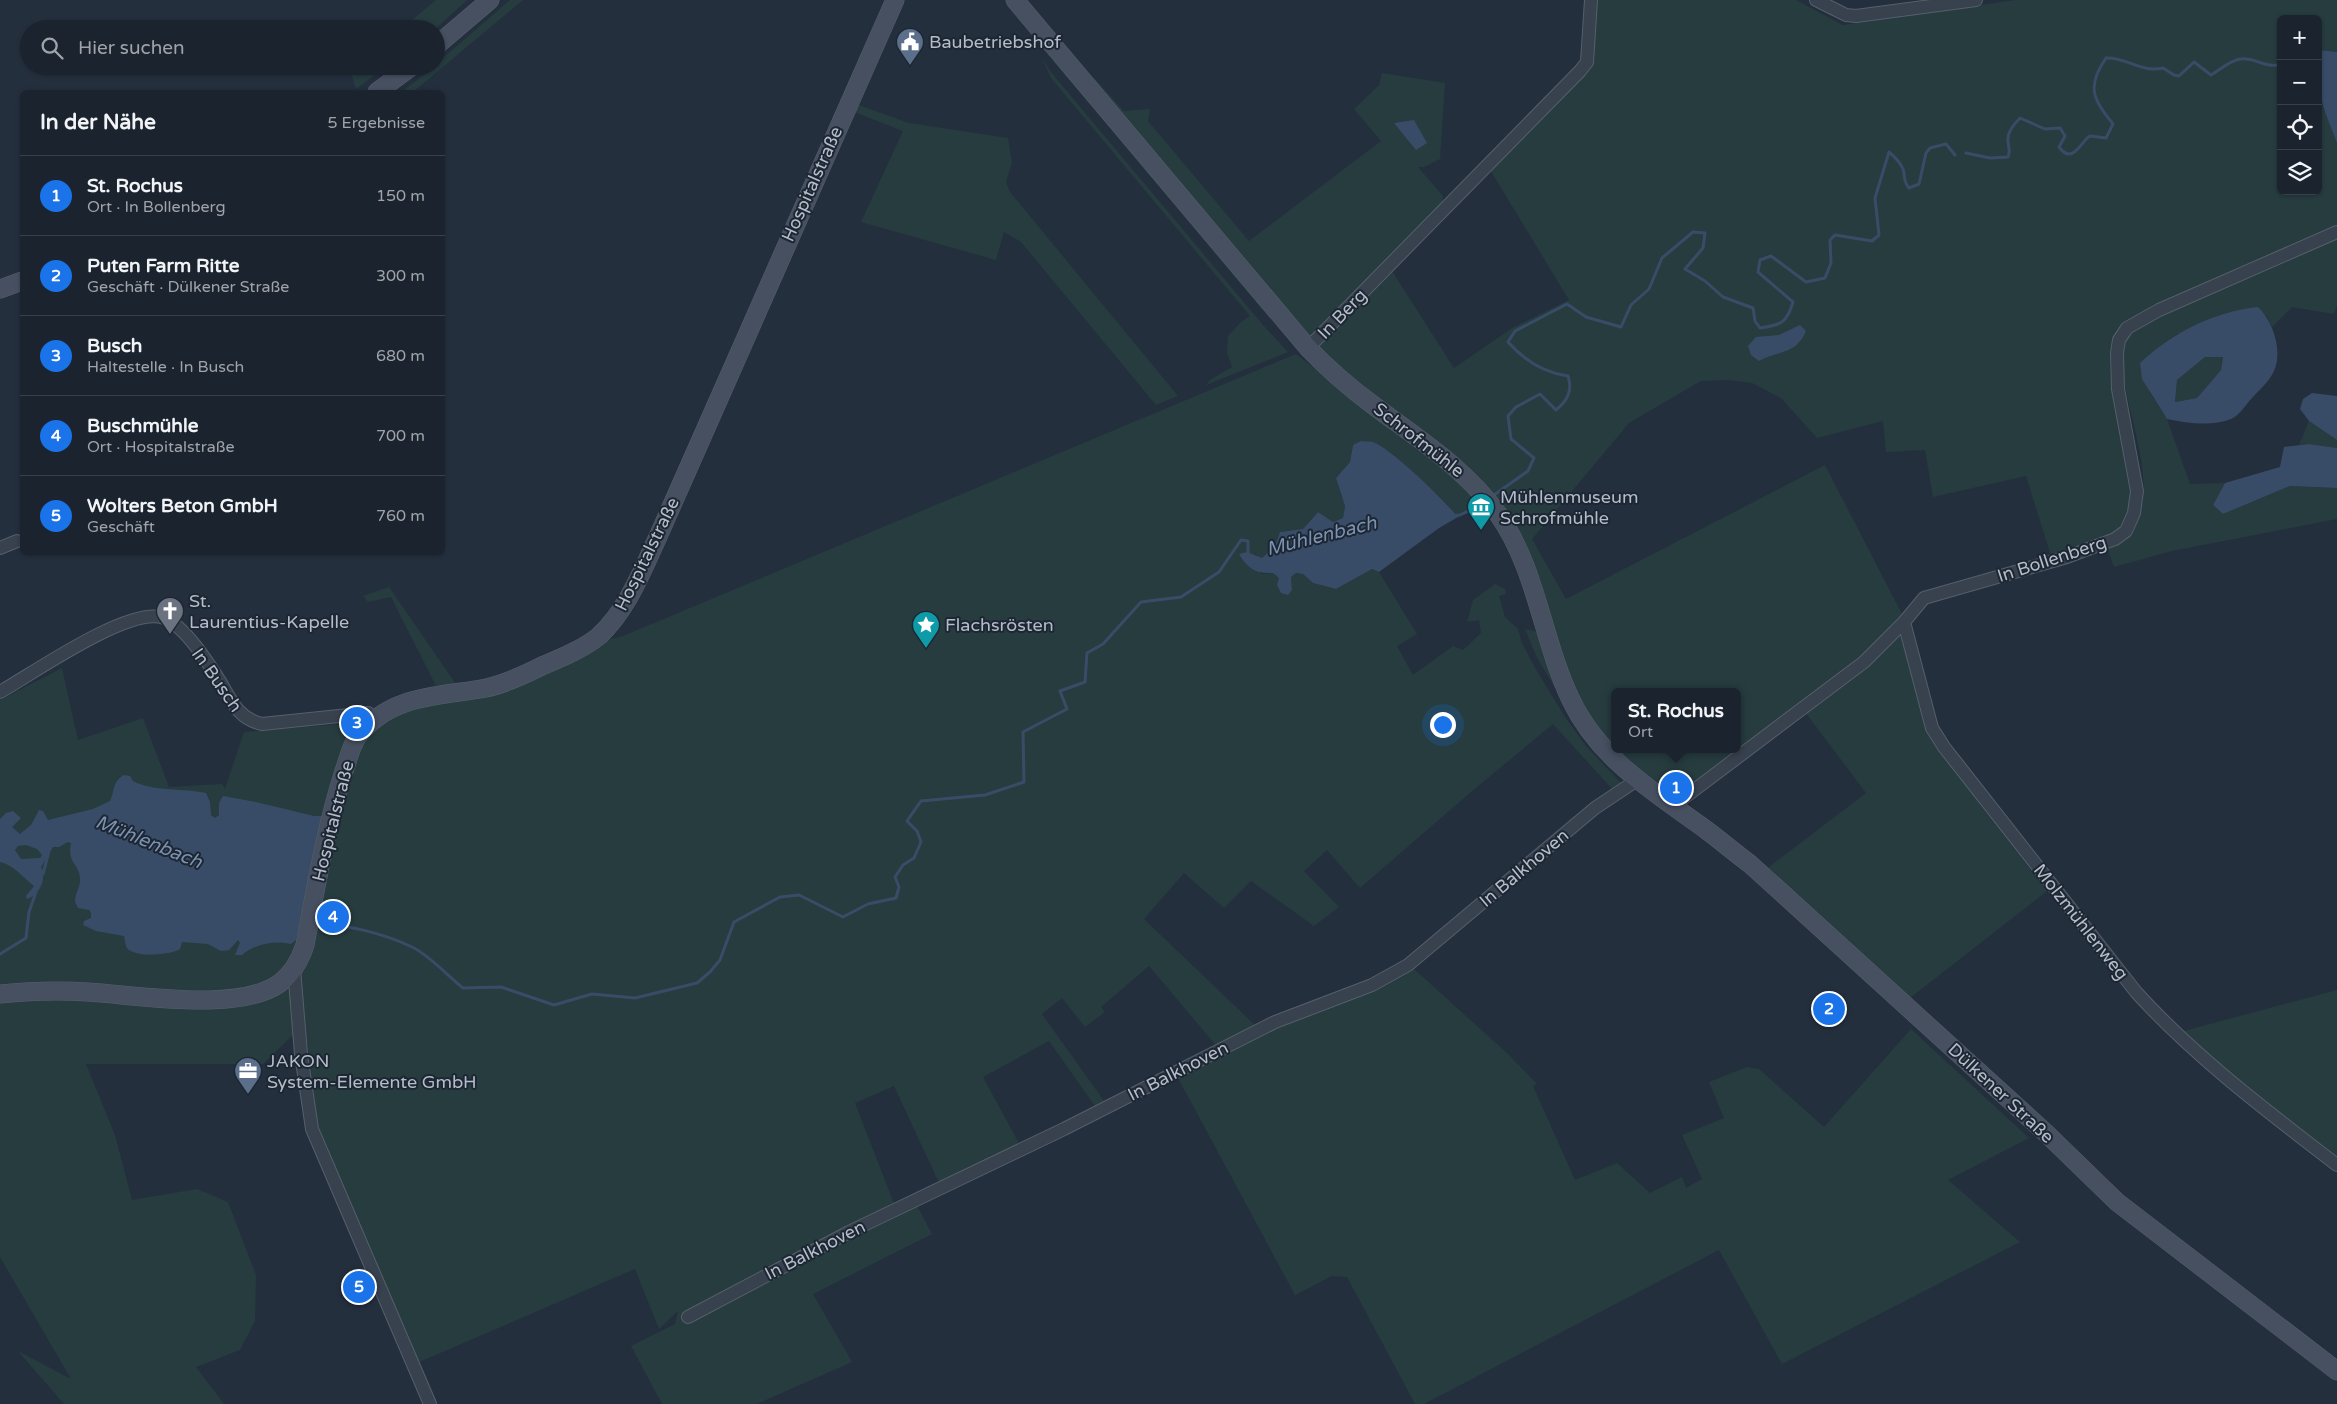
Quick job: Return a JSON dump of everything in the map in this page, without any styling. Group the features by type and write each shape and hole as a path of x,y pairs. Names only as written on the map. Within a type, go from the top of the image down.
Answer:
{"main road":[{"path":"445,38 490,0"},
{"name":"Hospitalstraße","path":"0,994 85,991 191,1000 222,999 241,997 268,990 280,983 294,968 301,957 305,945 340,784 358,737 392,707 412,700 488,688 570,654 598,637 622,608 657,539 895,0"},
{"name":"In Berg","path":"1015,0 1308,348"},
{"path":"380,90 400,75"},
{"path":"0,289 20,282"},
{"name":"Schrofmühle","path":"1308,348 1357,392 1456,466 1476,485 1498,514 1517,547 1530,579 1558,668 1579,714 1602,746 1637,780"},
{"name":"Dülkener Straße","path":"1637,780 1750,864 2047,1134 2117,1202 2337,1371"}],"street":[{"name":"In Berg","path":"1308,348 1580,71 1586,62 1591,0"},
{"path":"1816,0 1837,5 1846,15 1856,16 1976,0"},
{"name":"In Bollenberg","path":"1673,806 1864,662 1904,622 1924,598 2067,556 2121,536 2131,522 2137,497 2136,481 2118,389 2117,352 2124,331 2134,322 2159,310 2337,232"},
{"path":"0,548 17,541"},
{"name":"In Busch","path":"0,692 103,631 131,620 152,616 164,618 181,630 208,662 236,709 250,721 262,724 368,713 375,720"},
{"name":"Molzmühlenweg","path":"1904,622 1932,728 1950,754 2136,992 2167,1026 2257,1103 2337,1165"},
{"path":"342,716 358,737"},
{"name":"In Balkhoven","path":"688,1316 849,1232 1056,1133 1275,1022 1372,985 1408,965 1595,808 1637,780"},
{"path":"294,968 301,1054 312,1129 430,1404"}],"green space":[{"path":"436,0 467,0 445,20 412,20"},
{"path":"510,0 523,0 445,65 445,56"},
{"path":"1594,0 1796,0 1843,25 2015,0 2337,0 2337,52 2322,50 2322,15 2277,15 2277,195 2322,195 2322,104 2337,143 2337,225 2130,319 2117,332 2111,353 2111,379 2129,467 2132,494 2130,516 2119,532 2087,545 2051,556 2026,476 1933,497 1925,450 1886,452 1883,421 1817,438 1781,398 1752,383 1728,380 1701,381 1629,423 1532,539 1566,599 1825,465 1903,616 1861,659 1741,747 1741,688 1611,688 1611,748 1583,712 1505,514 1322,356 1316,345 1390,268 1454,368 1512,328 1569,300 1489,168 1590,65"},
{"path":"1050,53 1275,319 1270,318 1260,307 1055,63"},
{"path":"1042,57 1050,71 1263,325 1288,352 1206,385 1210,380 1232,367 1227,353 1228,336 1241,322 1250,316 1051,78"},
{"path":"1382,73 1445,83 1440,159 1424,167 1418,167 1443,196 1442,206 1311,339 1090,81 1094,78 1124,111 1150,109 1148,121 1249,241 1381,141 1354,109 1379,85"},
{"path":"352,75 375,75 356,89"},
{"path":"424,75 433,75 415,90 404,90"},
{"path":"853,103 909,123 1008,138 1012,163 1006,182 1010,192 1178,396 1156,405 1021,242 1004,232 996,260 861,222 903,131 849,110"},
{"path":"2337,234 2337,305 2334,314 2292,307 2272,327 2266,315 2177,334 2140,363 2150,393 2167,419 2190,484 2225,483 2213,505 2223,514 2290,486 2337,488 2337,519 2172,551 2114,567 2107,547 2127,532 2136,521 2142,505 2144,485 2142,463 2122,372 2121,350 2126,338 2138,325"},
{"path":"1296,354 1453,477 1482,506 1458,517 1446,503 1398,459 1353,445 1350,462 1336,478 1345,506 1343,518 1333,522 1318,512 1303,529 1281,532 1275,546 1262,559 1254,554 1261,574 1273,573 1279,578 1287,595 1292,590 1291,577 1296,573 1303,574 1313,583 1336,589 1372,569 1379,572 1417,634 1397,646 1413,675 1453,646 1463,650 1481,633 1479,620 1467,622 1473,600 1495,584 1505,589 1506,594 1499,596 1505,617 1518,629 1522,643 1534,666 1565,717 1586,746 1621,783 1613,790 1553,724 1360,888 1327,850 1304,871 1339,907 1314,926 1251,881 1224,908 1184,873 1144,919 1257,1027 1219,1049 1149,966 1101,1007 1105,1012 1085,1027 1062,998 1042,1014 1107,1105 1097,1109 1049,1041 983,1077 1021,1147 940,1185 894,1086 855,1103 895,1206 913,1198 932,1234 813,1294 852,1362 757,1404 662,1404 631,1346 675,1324 678,1311 659,1329 635,1269 417,1363 318,1125 305,1028 294,1034 263,1064 86,1064 115,1135 132,1200 197,1189 228,1202 256,1275 255,1321 240,1350 196,1367 224,1404 64,1404 18,1351 71,1379 0,1257 0,700 62,668 78,740 143,718 169,787 222,784 225,789 244,732 341,724 342,732 350,740 384,718 606,640 623,636"},
{"path":"2205,357 2223,357 2221,370 2197,398 2175,402 2177,380"},
{"path":"2309,421 2337,440 2337,448 2309,444 2299,445"},
{"path":"389,587 458,687 438,690 391,597 368,602 363,596"},
{"path":"1525,629 1539,632 1564,702 1537,658"},
{"path":"1898,634 1905,636 1928,729 1981,806 2047,891 1910,998 1765,870 1866,793 1805,712"},
{"path":"1615,753 1733,753 1680,792 1671,795 1624,764"},
{"path":"1413,968 1508,1054 1537,1084 1533,1086 1575,1180 1617,1163 1650,1193 1682,1177 1686,1188 1702,1179 1682,1135 1724,1118 1709,1082 1747,1067 1759,1069 1824,1127 1911,1029 2029,1138 1948,1180 2020,1242 1782,1364 1719,1250 1424,1404 1415,1404 1347,1277 1332,1276 1295,1295 1178,1078 1274,1027"},
{"path":"2337,990 2337,1162 2180,1032"}],"water":[{"path":"2322,50 2337,52 2337,143 2322,101"},
{"path":"1414,120 1427,143 1416,150 1394,123"},
{"path":"2258,307 2272,328 2277,346 2277,363 2270,379 2240,412 2231,419 2207,424 2167,419 2142,379 2140,363 2166,342 2195,325 2242,310","holes":["2205,357 2223,357 2221,370 2197,398 2175,402 2177,380"]},
{"path":"1800,325 1806,331 1802,339 1792,348 1759,361 1751,355 1748,346 1756,337 1779,335"},
{"path":"2312,393 2337,396 2337,440 2309,421 2300,409 2303,399"},
{"path":"1361,441 1373,442 1405,464 1458,517 1439,528 1379,572 1372,569 1336,589 1313,583 1303,574 1296,573 1291,577 1292,590 1288,595 1281,593 1277,585 1279,578 1273,573 1262,573 1253,570 1239,554 1247,552 1262,558 1275,546 1280,532 1303,529 1318,512 1333,522 1343,518 1345,506 1336,478 1350,462 1353,445"},
{"path":"2309,444 2337,448 2337,488 2290,486 2223,514 2213,505 2225,483 2280,467 2284,447"},
{"path":"124,775 130,776 133,781 150,787 206,793 210,802 211,815 215,818 219,815 219,803 223,796 314,816 323,816 296,940 291,944 278,942 265,944 252,948 242,955 235,955 240,943 238,940 229,950 221,951 208,944 182,942 180,949 169,953 144,954 131,951 126,947 124,936 96,931 83,925 84,921 91,918 91,913 89,910 78,908 75,902 80,878 78,869 72,859 71,843 68,842 59,847 53,847 41,867 43,881 39,890 27,899 26,896 34,886 13,868 0,862 0,819 6,813 13,811 21,818 12,827 20,834 31,825 39,810 43,811 48,820 93,809 110,801 117,780","holes":["26,845 37,849 42,855 40,858 21,859 15,850 18,846"]}],"waterway":[{"name":"Mühlenbach","path":"1966,153 1990,158 2008,157 2009,134 2013,125 2020,118 2045,129 2060,128 2065,136 2059,147 2068,154 2073,153 2090,136 2106,138 2113,124 2101,107 2094,92 2096,77 2106,58 2114,58 2140,67 2163,68 2179,76 2194,62 2211,75 2228,64 2241,59 2277,65"},
{"name":"Mühlenbach","path":"1494,495 1528,471 1534,458 1511,439 1508,416 1516,407 1540,394 1556,410 1566,399 1570,386 1568,376 1551,372 1535,365 1508,342 1515,331 1567,304 1586,317 1621,327 1631,305 1649,289 1662,258 1693,232 1705,233 1703,248 1685,269 1705,281 1723,297 1753,308 1755,321 1760,328 1773,326 1785,319 1793,302 1758,272 1760,260 1771,256 1806,282 1825,278 1831,263 1830,240 1835,235 1872,241 1879,235 1875,198 1889,152 1902,166 1909,188 1919,184 1926,153 1930,148 1946,144 1955,155"},
{"name":"Mühlenbach","path":"1452,516 1460,515 1479,506"},
{"name":"Mühlenbach","path":"314,922 364,930 412,947 425,955 463,988 501,987 554,1005 592,994 635,998 697,983 720,960 734,922 780,897 799,895 843,917 868,904 896,898 899,887 895,877 903,865 914,858 921,842 917,831 907,821 921,801 985,795 1024,782 1023,732 1067,709 1060,691 1085,682 1087,653 1103,644 1141,602 1181,597 1219,572 1241,540 1248,541 1248,554"},
{"name":"Mühlenbach","path":"43,874 49,851"},
{"name":"Mühlenbach","path":"0,954 26,938 29,912 36,892"}],"place":[{"name":"Baubetriebshof","path":"910,66"},
{"name":"Mühlenmuseum Schrofmühle","path":"1481,531"},
{"name":"St. Laurentius-Kapelle","path":"170,635"},
{"name":"Flachsrösten","path":"926,649"},
{"name":"Busch","path":"357,723"},
{"name":"St. Rochus","path":"1676,788"},
{"name":"Buschmühle","path":"333,917"},
{"name":"Puten Farm Ritte","path":"1829,1009"},
{"name":"JAKON System-Elemente GmbH","path":"248,1095"},
{"name":"Wolters Beton GmbH","path":"359,1287"}]}
